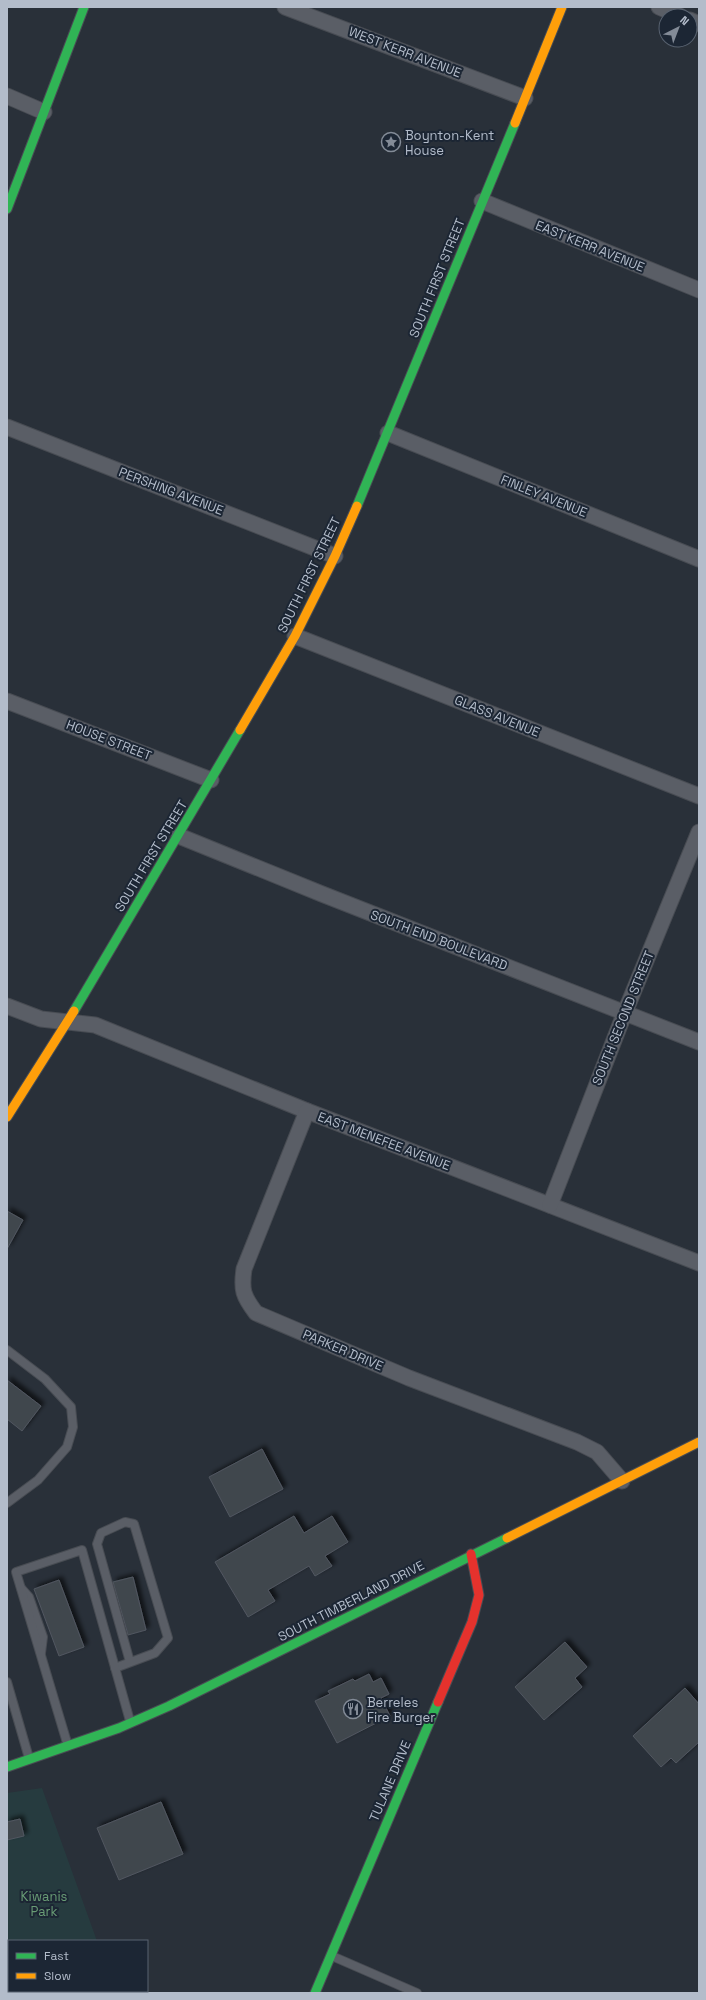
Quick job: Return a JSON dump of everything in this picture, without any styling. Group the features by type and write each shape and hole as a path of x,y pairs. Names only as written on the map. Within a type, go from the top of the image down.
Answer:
{"street":[{"path":"7,209 84,7"},
{"name":"WEST KERR AVENUE","path":"285,7 525,98"},
{"name":"SOUTH FIRST STREET","path":"7,1117 67,1022 179,836 295,636 335,556 388,433 562,7"},
{"path":"7,96 44,112"},
{"name":"EAST KERR AVENUE","path":"482,201 699,290"},
{"name":"PERSHING AVENUE","path":"7,427 335,556"},
{"name":"FINLEY AVENUE","path":"388,433 699,559"},
{"name":"GLASS AVENUE","path":"295,636 699,796"},
{"name":"HOUSE STREET","path":"7,701 211,780"},
{"name":"SOUTH SECOND STREET","path":"550,1204 625,1012 699,832"},
{"name":"SOUTH END BOULEVARD","path":"179,836 322,894 699,1042"},
{"name":"EAST MENEFEE AVENUE","path":"7,1006 41,1019 95,1024 308,1111 699,1263"},
{"name":"PARKER DRIVE","path":"308,1111 244,1269 241,1287 247,1302 256,1313 409,1378 577,1442 597,1452 622,1481"},
{"name":"SOUTH TIMBERLAND DRIVE","path":"7,1767 68,1747 131,1723 298,1642 471,1554 699,1442"},
{"name":"TULANE DRIVE","path":"315,1993 472,1622 479,1595 471,1554"}],"lane":[{"path":"7,1350 45,1379 71,1407 73,1427 67,1447 38,1480 7,1503"},
{"path":"115,1668 155,1653 168,1638 134,1524 125,1522 101,1533 97,1544 130,1662"},
{"path":"68,1747 16,1572 82,1550 131,1723"},
{"path":"7,1682 30,1760"},
{"path":"331,1956 417,1993"}],"green space":[{"name":"Kiwanis Park","path":"42,1788 97,1940 8,1940 8,1992 116,1993 7,1993 7,1793"}],"building":[{"path":"7,1211 23,1220 7,1249"},
{"path":"7,1380 41,1406 22,1431 7,1419"},
{"path":"262,1449 283,1489 230,1517 209,1477"},
{"path":"294,1516 304,1533 332,1516 348,1542 325,1556 332,1566 315,1576 309,1566 268,1590 275,1601 248,1617 215,1562"},
{"path":"133,1577 146,1630 128,1635 113,1582"},
{"path":"59,1580 84,1647 59,1656 34,1589"},
{"path":"565,1642 587,1667 575,1678 582,1687 544,1720 515,1687"},
{"name":"Berreles Fire Burger","path":"369,1674 373,1682 381,1678 389,1694 381,1698 390,1716 337,1743 315,1701 330,1694 328,1691 353,1679 355,1681"},
{"path":"685,1688 699,1704 699,1742 676,1763 671,1758 661,1767 633,1736"},
{"path":"161,1802 183,1854 119,1880 97,1828"},
{"path":"20,1819 24,1836 7,1840 7,1822"}],"traffic: fast":[{"path":"7,209 84,7"},
{"path":"357,506 515,123"},
{"path":"74,1011 240,730"},
{"path":"7,1767 119,1728 169,1706 507,1538"},
{"path":"315,1993 438,1702"}],"traffic: slow":[{"path":"515,123 562,7"},
{"path":"240,730 295,636 335,556 357,506"},
{"path":"7,1117 74,1011"},
{"path":"507,1538 699,1442"}],"traffic: jam":[{"path":"438,1702 472,1622 479,1595 471,1554"}],"place":[{"name":"Boynton-Kent House","path":"391,142"},
{"name":"Berreles Fire Burger","path":"353,1709"}]}
